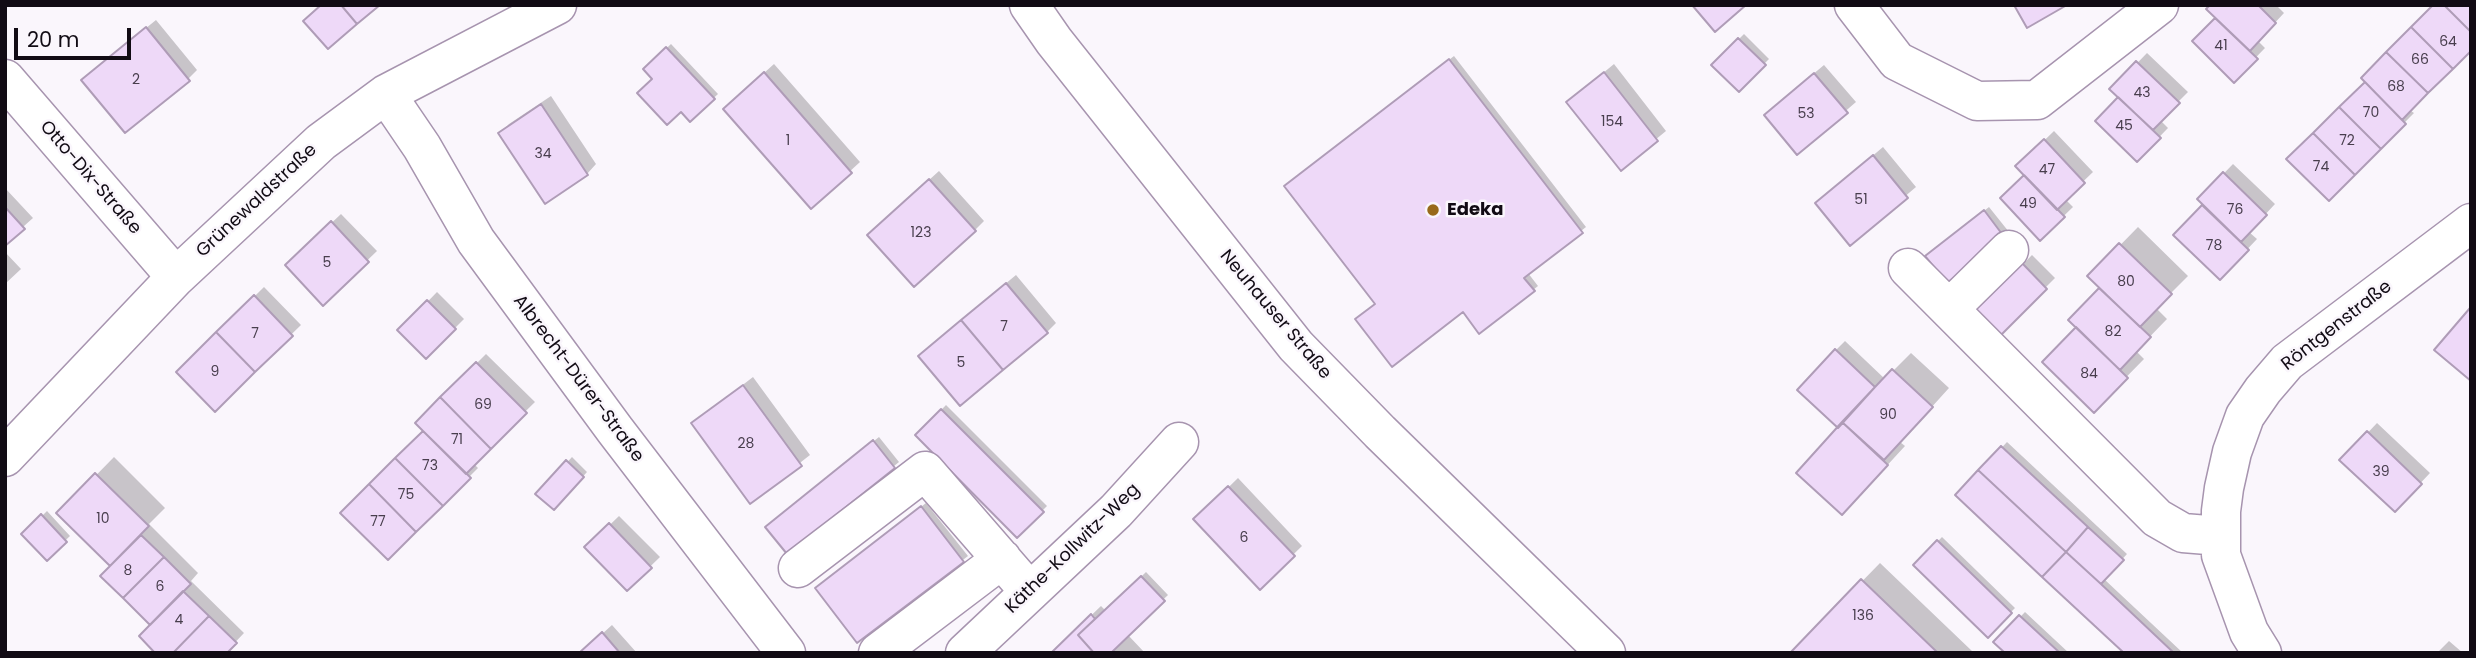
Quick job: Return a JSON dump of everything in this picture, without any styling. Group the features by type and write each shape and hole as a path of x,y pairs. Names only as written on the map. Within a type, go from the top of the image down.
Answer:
{"street":[{"name":"Grünewaldstraße","path":"5,457 176,276 321,142 386,94 557,5"},
{"path":"1854,5 1898,61 1977,101 2037,100 2159,5"},
{"name":"Neuhauser Straße","path":"1028,7 1296,346 1606,653"},
{"name":"Otto-Dix-Straße","path":"5,79 176,276"},
{"name":"Albrecht-Dürer-Straße","path":"386,94 422,146 476,241 615,430 786,653"},
{"name":"Röntgenstraße","path":"2262,653 2249,632 2221,555 2221,510 2232,452 2245,416 2287,362 2471,223"},
{"path":"1949,309 2010,250"},
{"path":"1908,268 2157,518 2183,533 2220,536"},
{"name":"Käthe-Kollwitz-Weg","path":"965,653 1116,511 1180,442"},
{"path":"798,568 925,471 1030,592"},
{"path":"877,653 1002,559"}],"building":[{"path":"321,5 341,5 357,24 328,49 303,21"},
{"path":"341,5 380,5 357,24"},
{"path":"1692,5 1746,5 1715,32"},
{"path":"2014,5 2067,5 2027,28"},
{"path":"2210,5 2258,5 2276,23 2250,51 2206,9"},
{"path":"2433,5 2444,5 2471,32 2471,51 2453,69 2411,27"},
{"path":"2444,5 2471,5 2471,32"},
{"path":"2215,18 2258,59 2234,83 2192,41"},
{"path":"146,27 190,81 125,133 81,80"},
{"path":"2411,27 2453,69 2428,93 2386,52"},
{"path":"1738,38 1766,65 1739,92 1711,65"},
{"path":"666,47 715,99 690,122 681,112 667,125 637,93 652,79 643,69"},
{"path":"2386,52 2428,93 2402,120 2361,78"},
{"name":"Edeka","path":"1449,59 1583,233 1524,278 1535,291 1479,334 1463,312 1392,367 1355,319 1375,304 1284,186"},
{"path":"2136,61 2180,103 2153,130 2109,89"},
{"path":"764,72 852,173 811,209 723,109"},
{"path":"1604,72 1658,141 1621,171 1566,102"},
{"path":"1814,73 1848,113 1797,155 1764,115"},
{"path":"2365,82 2406,124 2381,149 2339,107"},
{"path":"2118,97 2161,138 2137,162 2095,121"},
{"path":"541,104 588,175 545,204 498,133"},
{"path":"2339,107 2381,149 2355,175 2313,133"},
{"path":"2313,133 2355,175 2329,201 2286,159"},
{"path":"2044,139 2085,183 2057,210 2015,166"},
{"path":"1873,155 1908,198 1850,246 1815,203"},
{"path":"2223,172 2267,215 2241,242 2197,199"},
{"path":"2024,175 2065,217 2040,241 2000,198"},
{"path":"929,179 976,231 914,287 867,235"},
{"path":"2202,205 2249,250 2220,280 2173,235"},
{"path":"5,207 25,229 5,246"},
{"path":"1984,210 2005,238 1947,283 1925,256"},
{"path":"331,221 369,262 323,306 285,265"},
{"path":"2119,243 2172,294 2140,327 2087,276"},
{"path":"2022,263 2047,289 1992,344 1966,319"},
{"path":"1006,283 1048,333 1003,370 961,320"},
{"path":"2099,288 2151,337 2120,370 2068,320"},
{"path":"254,295 293,336 255,372 216,332"},
{"path":"427,300 456,329 426,359 397,330"},
{"path":"2471,309 2471,381 2434,350"},
{"path":"961,320 1003,370 960,406 918,356"},
{"path":"2076,327 2128,378 2094,413 2042,362"},
{"path":"216,332 255,372 215,412 176,372"},
{"path":"1835,349 1875,387 1838,428 1797,390"},
{"path":"476,362 527,413 491,449 440,397"},
{"path":"1892,369 1933,407 1884,460 1842,422"},
{"path":"743,385 802,466 750,504 691,423"},
{"path":"440,397 491,449 466,474 415,423"},
{"path":"941,409 1044,512 1017,538 915,435"},
{"path":"1842,422 1888,465 1842,515 1796,473"},
{"path":"423,431 471,478 443,506 395,458"},
{"path":"2367,431 2422,484 2395,512 2339,460"},
{"path":"873,440 895,468 787,554 765,527"},
{"path":"2001,446 2088,527 2066,552 1978,470"},
{"path":"395,458 443,506 416,532 369,484"},
{"path":"566,460 584,477 554,510 535,494"},
{"path":"1978,470 2066,552 2042,577 1955,495"},
{"path":"95,473 149,526 110,566 56,513"},
{"path":"369,484 416,532 388,560 340,513"},
{"path":"1228,486 1295,556 1260,590 1193,519"},
{"path":"921,506 964,562 857,643 815,588"},
{"path":"41,514 67,542 47,561 21,534"},
{"path":"609,523 652,568 627,591 584,547"},
{"path":"2088,527 2124,560 2101,584 2066,552"},
{"path":"141,535 164,557 123,598 100,576"},
{"path":"1937,540 2012,613 1988,638 1913,565"},
{"path":"2066,552 2174,653 2124,653 2042,577"},
{"path":"164,557 191,584 150,625 123,598"},
{"path":"1141,576 1165,601 1111,653 1094,653 1078,635"},
{"path":"1861,579 1938,653 1790,653"},
{"path":"183,591 209,616 173,653 155,653 139,636"},
{"path":"1091,614 1095,619 1078,635 1094,653 1051,653"},
{"path":"2019,615 2060,653 2005,653 1993,642"},
{"path":"209,616 237,643 227,653 173,653"},
{"path":"602,632 620,653 579,653"}],"place":[{"name":"Edeka","path":"1433,210"}]}
